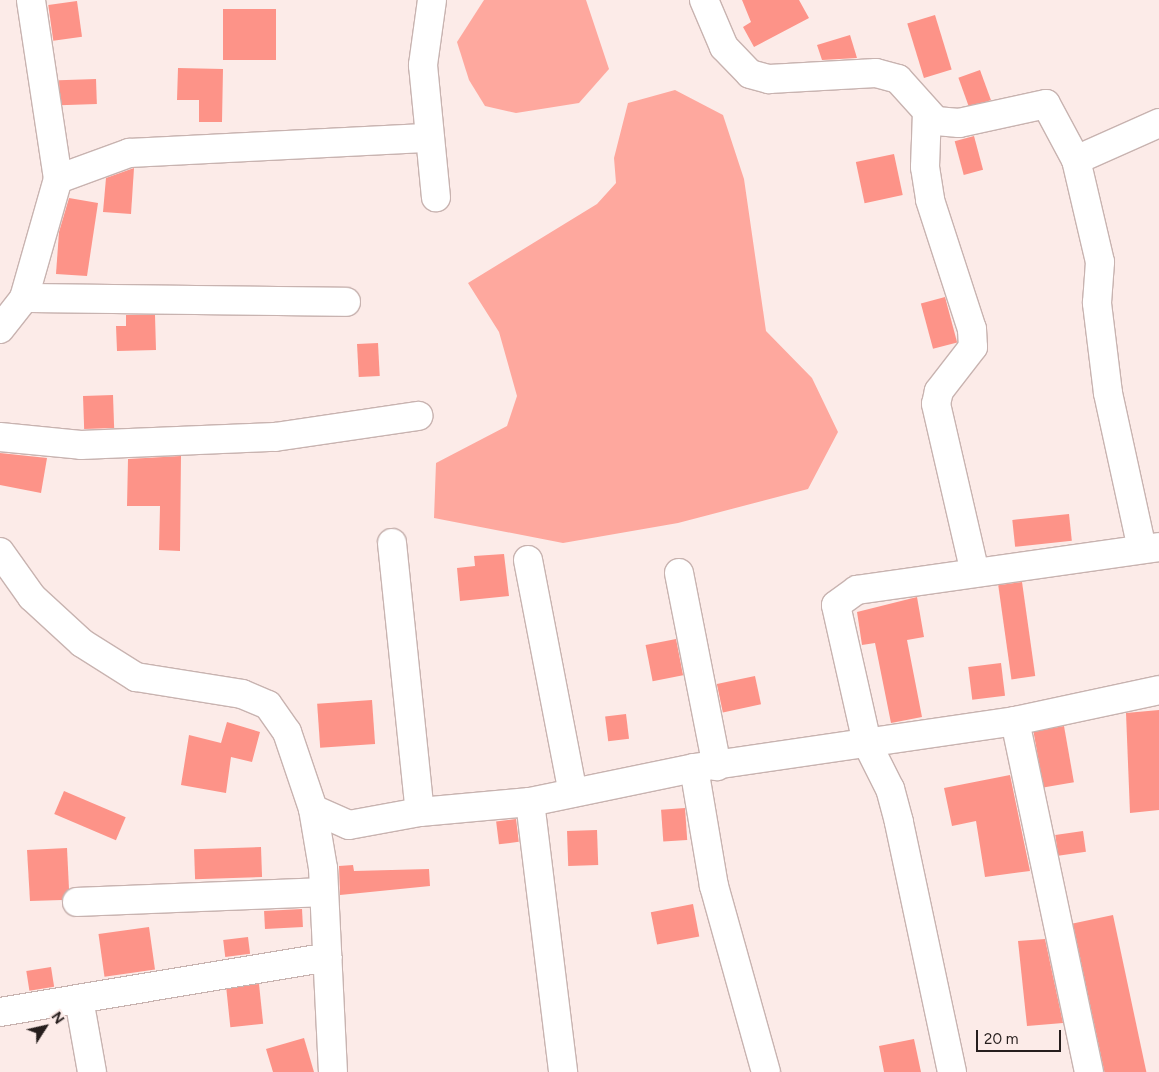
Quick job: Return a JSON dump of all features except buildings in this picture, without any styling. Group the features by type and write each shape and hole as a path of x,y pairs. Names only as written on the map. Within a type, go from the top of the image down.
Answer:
{"street":[{"path":"0,329 24,298 58,179 30,0"},
{"path":"432,0 423,65 436,197"},
{"path":"704,0 724,47 750,74 769,79 876,73 898,79 936,121 959,123 1046,104 1076,160 1100,262 1097,303 1108,393 1151,548 856,590 836,605 867,743 890,789 899,822 952,1072"},
{"path":"927,112 925,167 930,200 972,328 973,347 939,391 936,404 976,573"},
{"path":"1076,160 1159,123"},
{"path":"58,179 129,153 430,138"},
{"path":"24,298 346,302"},
{"path":"0,437 81,445 275,437 418,416"},
{"path":"392,543 420,812"},
{"path":"0,552 32,597 82,643 136,677 242,694 268,705 287,732 313,809 324,892 332,1072"},
{"path":"528,560 573,793"},
{"path":"679,573 705,767 714,886 766,1072"},
{"path":"313,809 349,825 420,812 530,802 705,767 1015,721 1159,690"},
{"path":"1015,721 1089,1072"},
{"path":"530,802 563,1072"},
{"path":"77,902 324,892"},
{"path":"0,1012 326,957"},
{"path":"79,999 92,1072"}],"shaded area":[{"path":"484,0 586,0 609,69 579,103 516,113 485,106 469,80 457,42"},
{"path":"675,90 723,115 744,179 766,331 812,378 838,432 808,489 678,523 563,543 434,518 436,463 507,426 517,396 499,332 468,283 597,204 616,183 614,158 628,103"}]}
